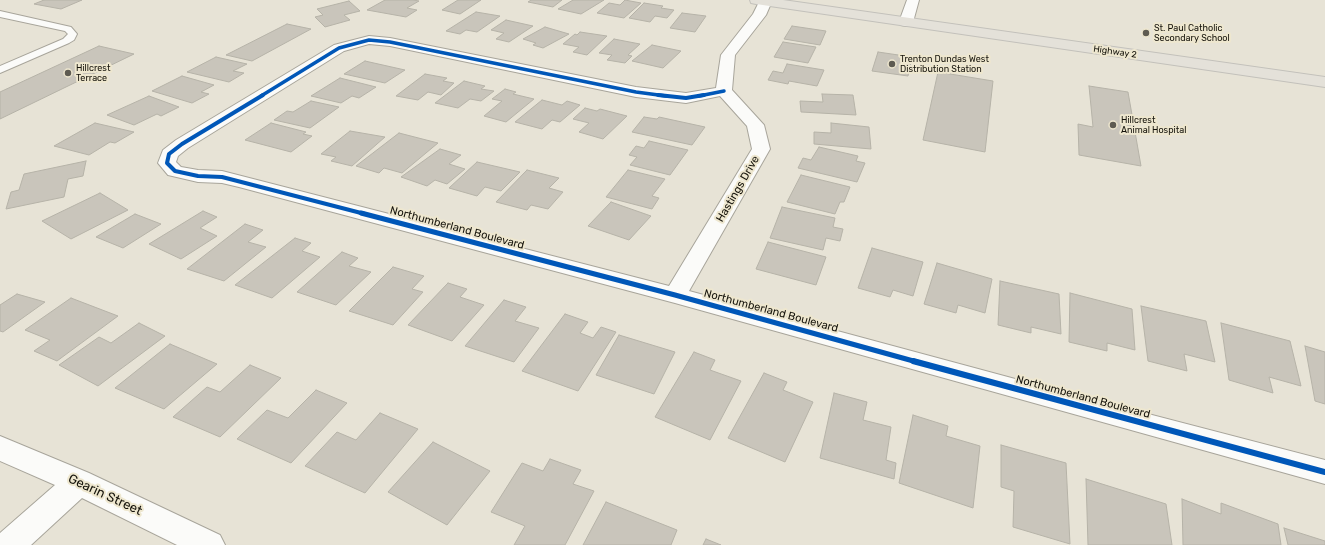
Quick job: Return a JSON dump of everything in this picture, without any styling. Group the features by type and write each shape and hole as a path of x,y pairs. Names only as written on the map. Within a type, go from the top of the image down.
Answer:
{"main road":[{"name":"Highway 2","path":"761,1 1325,82"}],"street":[{"path":"906,22 913,0"},
{"path":"724,91 728,55 759,15 761,1"},
{"name":"Northumberland Boulevard","path":"724,91 686,98 636,92 390,42 370,40 339,48 182,144 169,154 167,163 175,171 198,176 222,177 675,295 1063,402 1325,472"},
{"name":"Hastings Drive","path":"675,295 761,149 756,125 724,91"},
{"name":"Gearin Street","path":"0,448 79,482 209,545"},
{"path":"9,545 79,482"}],"lane":[{"path":"0,14 52,25 68,30 73,34 71,38 66,41 0,70"}],"building":[{"path":"44,0 82,0 61,9 34,4"},
{"path":"385,0 419,1 407,8 417,10 406,17 367,10"},
{"path":"458,0 481,0 460,14 442,10"},
{"path":"531,0 562,0 553,7 528,2"},
{"path":"573,0 604,0 581,14 558,9"},
{"path":"625,0 641,3 624,18 597,13 609,3 620,5"},
{"path":"349,1 360,11 344,15 350,20 325,27 315,17 323,15 317,9"},
{"path":"644,3 663,6 661,8 674,10 667,18 655,16 650,22 629,18"},
{"path":"476,12 500,16 477,32 466,30 460,34 446,31"},
{"path":"682,13 706,16 695,32 670,28"},
{"path":"506,20 533,26 509,42 496,39 504,33 491,30"},
{"path":"287,24 311,29 252,61 226,55"},
{"path":"792,26 826,31 820,45 784,39"},
{"path":"545,27 569,34 543,48 533,45 536,43 523,39"},
{"path":"580,32 607,36 587,55 573,52 579,47 563,44 575,34 577,35"},
{"path":"614,39 640,44 628,55 632,56 625,63 607,60 612,55 599,53"},
{"path":"783,42 816,47 808,63 774,57"},
{"path":"652,45 681,51 663,68 632,61"},
{"name":"Hillcrest Terrace","path":"99,46 134,54 0,119 0,92"},
{"name":"Trenton Dundas West Distribution Station","path":"878,52 912,57 908,76 872,71"},
{"path":"216,57 247,64 233,71 244,73 229,82 187,72"},
{"path":"365,61 405,70 385,83 344,74"},
{"path":"787,64 824,70 817,86 789,81 788,84 768,80 773,71 783,73"},
{"path":"938,72 993,81 985,152 923,140"},
{"path":"425,74 447,78 443,81 454,83 441,95 428,92 418,100 396,96"},
{"path":"182,76 214,85 201,92 209,94 192,103 152,91"},
{"path":"340,78 376,87 359,98 352,96 341,103 311,96"},
{"path":"464,81 485,86 481,89 494,91 481,101 470,99 458,108 435,103"},
{"name":"Hillcrest Animal Hospital","path":"1089,86 1128,92 1141,166 1079,155 1078,124 1093,127"},
{"path":"505,89 516,92 513,94 534,99 506,122 484,116 502,101 492,99"},
{"path":"822,94 853,95 856,115 801,112 800,101 823,102"},
{"path":"149,96 179,107 161,116 157,114 134,125 107,115"},
{"path":"542,100 562,105 567,101 580,105 560,122 552,120 542,129 515,122"},
{"path":"311,101 339,107 310,128 274,120 287,111 293,112"},
{"path":"585,108 597,111 600,109 627,116 603,139 579,132 589,123 573,119"},
{"path":"644,117 657,119 659,117 705,127 692,145 632,132"},
{"path":"95,123 134,132 115,143 110,142 89,155 54,146"},
{"path":"271,123 306,132 303,134 312,136 291,152 245,140"},
{"path":"831,123 869,127 871,149 814,144 814,132 831,133"},
{"path":"350,131 385,137 352,166 331,161 336,157 321,154"},
{"path":"399,133 438,143 402,173 384,168 379,173 356,166"},
{"path":"649,141 688,150 670,175 630,165 637,157 629,155 636,146 644,148"},
{"path":"819,147 858,156 856,161 865,163 857,182 798,168 803,158 811,160"},
{"path":"440,149 461,155 449,164 465,169 447,184 435,180 427,186 401,177"},
{"path":"86,161 83,176 68,179 64,197 6,209 11,192 19,190 24,174"},
{"path":"477,162 520,172 501,191 485,187 477,196 449,188"},
{"path":"527,170 559,178 549,188 563,192 548,209 531,205 527,210 496,202"},
{"path":"628,170 665,179 652,196 659,198 652,209 606,197"},
{"path":"801,175 850,187 844,202 840,202 835,214 787,202"},
{"path":"100,193 128,210 71,239 42,221"},
{"path":"611,202 651,216 629,240 588,226"},
{"path":"782,207 835,218 833,227 843,229 840,241 826,238 823,250 770,238"},
{"path":"203,211 217,217 200,228 217,236 181,259 149,244"},
{"path":"135,214 161,224 123,248 96,237"},
{"path":"245,224 263,230 248,242 266,247 224,281 187,269"},
{"path":"295,238 311,243 302,251 320,257 272,298 235,285"},
{"path":"768,242 826,257 816,285 756,269"},
{"path":"872,248 923,262 913,296 893,290 890,297 858,288"},
{"path":"342,252 358,258 349,266 371,272 336,305 297,292"},
{"path":"937,263 992,279 985,313 958,305 956,313 924,304"},
{"path":"393,267 424,276 412,289 423,292 393,325 349,311"},
{"path":"1000,281 1059,294 1061,334 1031,327 1031,333 998,325"},
{"path":"448,283 467,289 460,297 484,305 452,341 408,325"},
{"path":"1070,293 1132,309 1135,350 1107,343 1107,351 1069,342"},
{"path":"17,294 45,302 3,332 0,331 0,305"},
{"path":"71,298 118,316 57,361 34,351 50,340 25,330"},
{"path":"504,300 526,307 515,321 539,328 514,362 465,346"},
{"path":"1141,306 1206,321 1215,362 1184,354 1187,371 1148,361"},
{"path":"565,314 588,322 580,333 593,338 601,327 616,332 578,391 522,371"},
{"path":"139,323 165,336 98,386 59,365 99,337 111,343"},
{"path":"1221,323 1290,341 1301,386 1269,377 1273,393 1229,380"},
{"path":"619,335 675,352 654,394 596,375"},
{"path":"170,344 217,364 164,409 115,388"},
{"path":"1305,346 1325,352 1325,404 1315,401"},
{"path":"694,352 715,360 710,370 741,381 710,440 655,417"},
{"path":"250,365 281,378 220,437 173,417 207,387 220,392"},
{"path":"764,373 787,382 783,390 813,402 785,462 728,438"},
{"path":"316,390 347,403 291,463 237,439 267,410 288,418"},
{"path":"834,393 867,402 863,420 891,427 886,460 896,463 894,479 820,458"},
{"path":"380,413 418,429 365,493 305,466 337,432 356,440"},
{"path":"913,415 948,426 946,436 980,446 973,508 899,483"},
{"path":"433,442 490,471 447,525 388,492"},
{"path":"1001,445 1066,463 1070,544 1013,527 1014,491 1001,487"},
{"path":"550,459 581,470 573,484 594,491 565,545 514,545 525,526 491,512 522,463 543,471"},
{"path":"1086,479 1166,504 1172,545 1088,545"},
{"path":"1182,499 1221,514 1221,503 1278,524 1281,545 1183,545"},
{"path":"606,502 677,530 671,545 583,545"},
{"path":"1284,528 1325,541 1325,545 1288,545"},
{"path":"706,539 721,545 703,545"}],"cycle path":[{"path":"724,91 686,98 636,92 390,42 369,40 339,48 182,144 169,154 167,163 175,171 198,176 222,177 675,295 1056,400 1325,472"}],"place":[{"name":"St. Paul Catholic Secondary School","path":"1146,33"},
{"name":"Trenton Dundas West Distribution Station","path":"892,64"},
{"name":"Hillcrest Terrace","path":"68,73"},
{"name":"Hillcrest Animal Hospital","path":"1113,125"}]}
